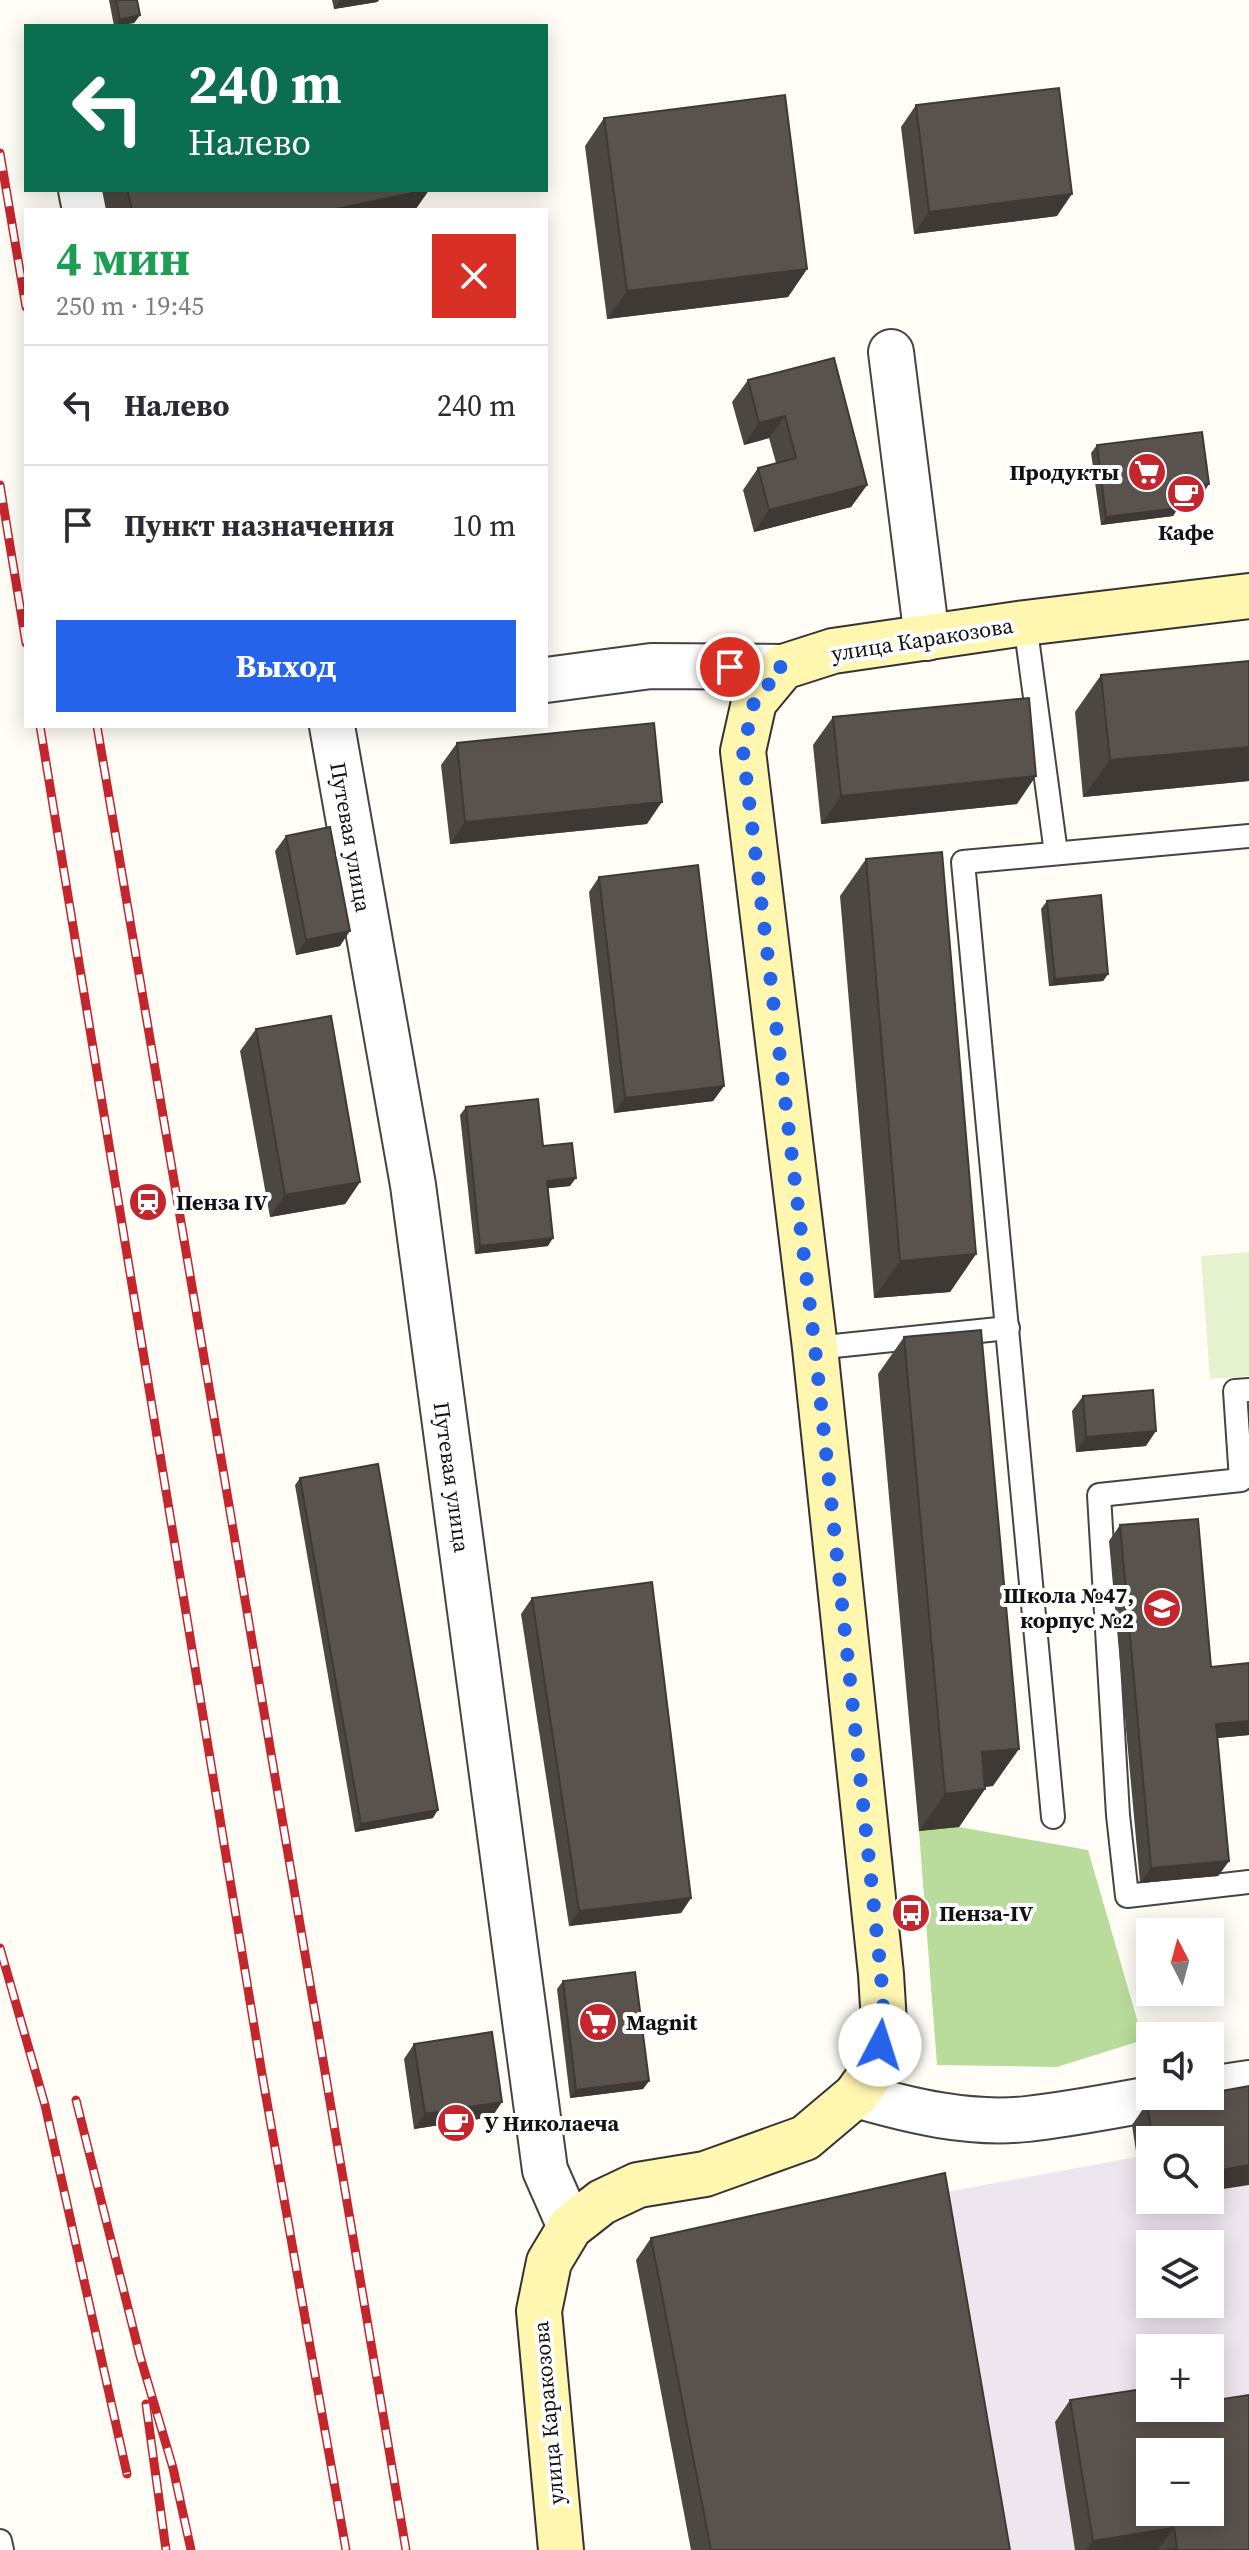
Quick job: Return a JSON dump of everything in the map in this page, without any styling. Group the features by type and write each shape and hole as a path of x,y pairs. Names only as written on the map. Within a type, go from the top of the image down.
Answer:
{"main road":[{"name":"улица Каракозова","path":"561,2550 539,2311 549,2262 570,2227 602,2202 638,2185 705,2174 805,2138 856,2095 876,2067 884,2023 815,1348 743,751 754,702 783,667 833,651 1025,623 1249,596"}],"street":[{"path":"891,352 927,638"},
{"path":"548,680 651,666 783,667"},
{"name":"Путевая улица","path":"332,728 413,1185 545,2170 570,2227"},
{"path":"1224,2087 1249,2083"},
{"path":"856,2095 904,2109 954,2118 1024,2119 1136,2101"}],"lane":[{"path":"1025,623 1056,853"},
{"path":"1053,1817 963,862 1249,836"},
{"path":"815,1348 1008,1328"},
{"path":"1249,1390 1235,1391 1241,1480 1099,1495 1118,1815 1127,1896 1249,1882"},
{"path":"0,2541 2,2550"}],"shaded area":[{"path":"1249,2106 1249,2550 691,2550 636,2260 930,2195 1136,2157 1132,2125"}],"green space":[{"path":"1249,1252 1249,1376 1210,1379 1201,1256"},
{"path":"959,1827 1088,1850 1138,2022 1136,2042 1057,2067 937,2065 919,1831"}],"building":[{"path":"116,0 137,0 140,15 120,20"},
{"path":"1059,88 1072,194 929,212 916,105"},
{"path":"785,95 807,269 627,291 604,118"},
{"path":"128,192 417,192 341,208 132,208"},
{"path":"834,358 867,485 769,510 758,468 796,458 785,416 759,423 748,380"},
{"name":"Продукты","path":"1202,432 1209,484 1176,488 1178,508 1106,517 1097,445"},
{"path":"1249,661 1249,747 1110,760 1101,675"},
{"path":"1029,698 1036,776 841,796 833,717"},
{"path":"654,723 662,802 465,822 457,743"},
{"path":"330,827 350,931 306,940 286,836"},
{"path":"942,852 976,1254 900,1261 866,859"},
{"path":"698,865 724,1086 625,1098 599,877"},
{"path":"1101,895 1108,974 1055,979 1047,901"},
{"path":"331,1016 360,1182 285,1195 256,1029"},
{"path":"538,1099 543,1146 572,1143 576,1178 547,1181 553,1238 480,1246 466,1107"},
{"path":"981,1330 1019,1749 982,1752 985,1789 945,1794 904,1337"},
{"path":"1153,1390 1156,1431 1086,1437 1083,1396"},
{"path":"378,1464 438,1810 361,1824 300,1478"},
{"path":"1198,1519 1211,1667 1249,1663 1249,1721 1216,1724 1229,1861 1151,1868 1120,1525"},
{"path":"652,1582 691,1898 579,1911 532,1598"},
{"name":"Magnit","path":"635,1972 649,2081 576,2090 563,1981"},
{"path":"492,2032 502,2102 425,2114 414,2044"},
{"path":"1249,2086 1249,2165 1224,2169 1224,2126 1151,2126 1148,2110 1224,2110 1224,2090"},
{"path":"945,2173 1010,2550 711,2550 651,2238"},
{"path":"1136,2390 1136,2422 1224,2422 1224,2399 1249,2395 1249,2550 1165,2550 1177,2548 1174,2528 1093,2541 1070,2400"}],"railway":[{"path":"0,153 24,295"},
{"path":"0,485 24,631"},
{"path":"40,728 262,2074 346,2550"},
{"path":"97,728 406,2550"},
{"path":"0,1948 45,2105 127,2474"},
{"path":"76,2100 140,2356 173,2468 191,2550"},
{"path":"146,2404 166,2550"}],"place":[{"name":"Продукты","path":"1147,472"},
{"name":"Кафе","path":"1186,494"},
{"name":"Пенза IV","path":"148,1202"},
{"name":"Школа №47, корпус №2","path":"1162,1608"},
{"name":"Пенза-IV","path":"911,1913"},
{"name":"Magnit","path":"598,2022"},
{"name":"У Николаеча","path":"456,2123"}],"route":[{"path":"730,667 783,667 754,702 743,751 815,1348 881,1974 884,2023 880,2045"}]}
